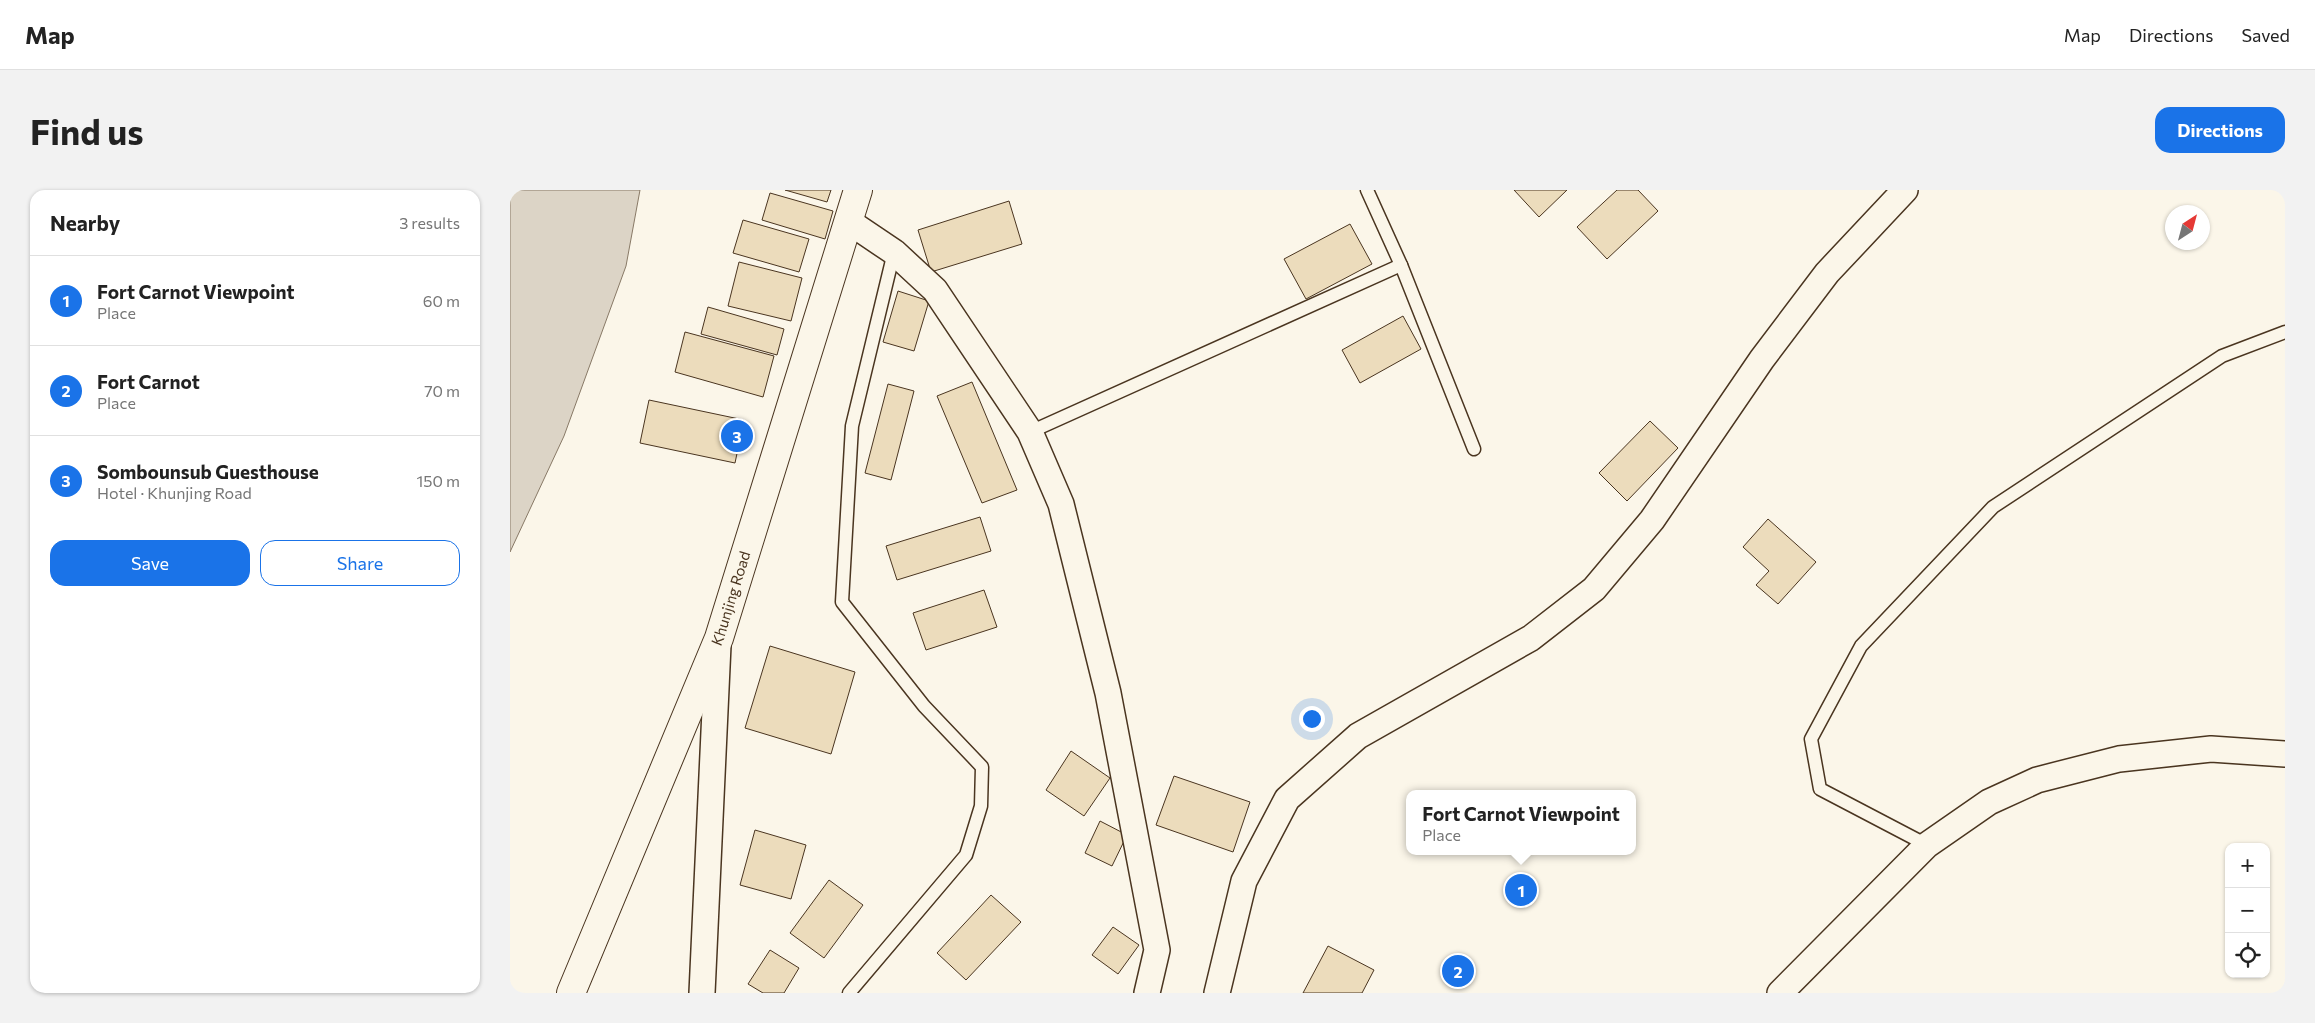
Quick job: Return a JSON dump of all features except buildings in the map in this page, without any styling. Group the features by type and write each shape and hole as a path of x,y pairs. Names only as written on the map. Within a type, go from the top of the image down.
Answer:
{"main road":[{"name":"Khunjing Road","path":"571,993 718,638 858,190"}],"street":[{"path":"1217,993 1244,881 1287,799 1358,736 1531,638 1594,589 1652,520 1762,359 1827,273 1905,190"},
{"path":"848,221 894,252 935,290 1030,432 1061,504 1108,693 1156,950 1147,993"},
{"path":"702,993 718,638"},
{"path":"1780,993 1927,845 1989,802 2037,780 2119,759 2211,749 2285,754"}],"lane":[{"path":"1367,190 1401,266 1474,449"},
{"path":"850,993 966,854 981,806 982,767 924,706 842,602 852,426 894,252"},
{"path":"1030,432 1401,266"},
{"path":"1927,845 1820,789 1810,739 1862,646 1993,507 2222,356 2285,332"}],"shaded area":[{"path":"510,190 640,190 626,266 564,436 510,552"}],"place":[{"name":"Sombounsub Guesthouse","path":"737,436"},
{"name":"Fort Carnot Viewpoint","path":"1521,890"},
{"name":"Fort Carnot","path":"1458,971"}]}
